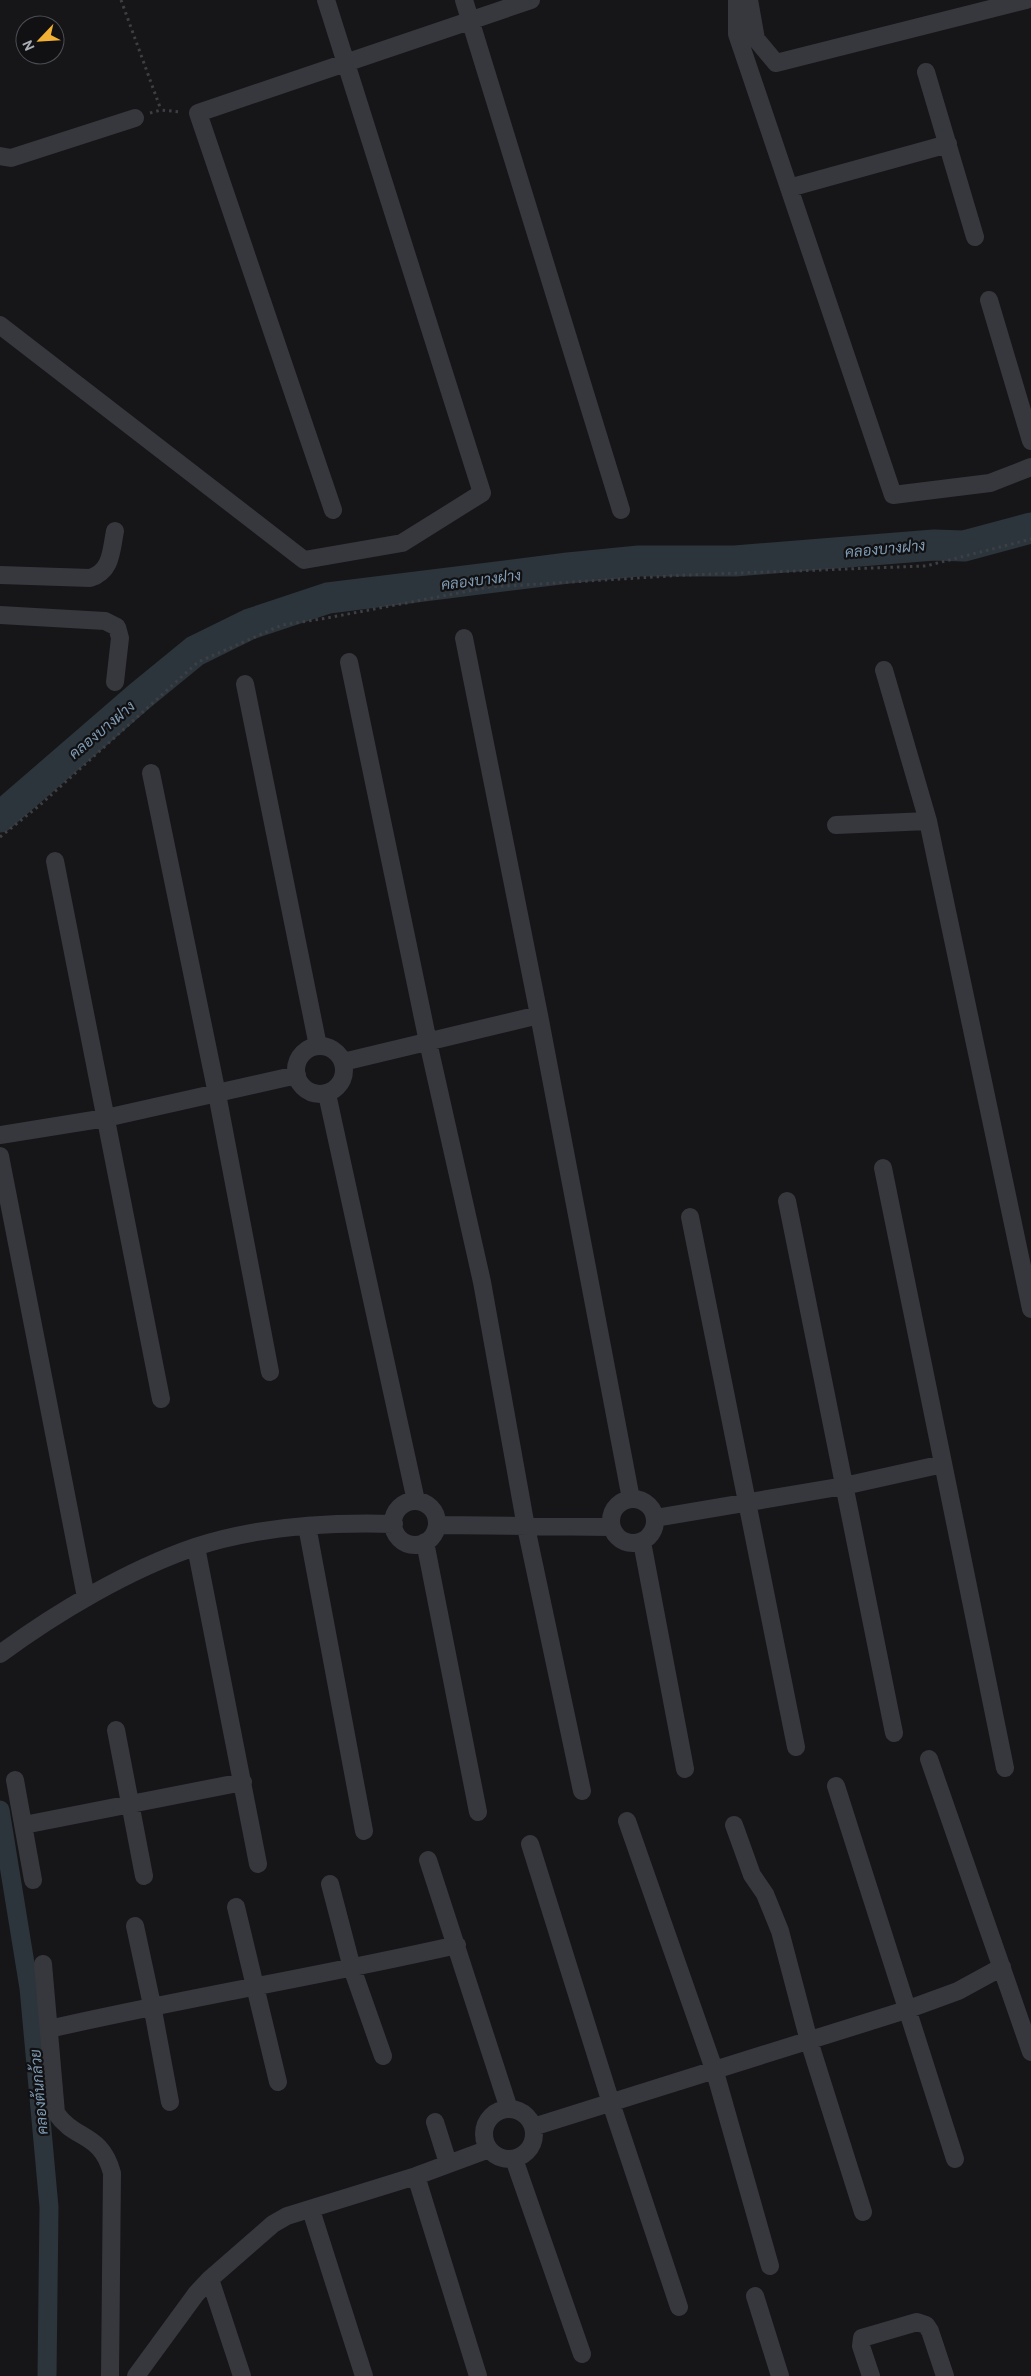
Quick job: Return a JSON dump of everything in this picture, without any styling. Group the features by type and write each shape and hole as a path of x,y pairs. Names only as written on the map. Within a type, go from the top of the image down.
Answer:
{"street":[{"path":"0,325 304,560 402,543 482,493 326,0"},
{"path":"464,0 622,510"},
{"path":"333,510 198,113 531,0"},
{"path":"737,0 737,34 893,496 990,482 1031,467"},
{"path":"749,0 756,39 776,63 1026,0"},
{"path":"926,72 975,237"},
{"path":"0,156 11,158 135,118"},
{"path":"789,188 948,144"},
{"path":"989,300 1031,441"},
{"path":"0,575 90,578 100,575 107,567 116,531"},
{"path":"0,615 105,621 117,627 120,638 115,682"},
{"path":"464,638 539,1015 631,1499"},
{"path":"350,662 428,1042 482,1282 526,1527 582,1791"},
{"path":"884,670 928,821 1031,1309"},
{"path":"245,684 318,1046"},
{"path":"151,773 217,1094 270,1372"},
{"path":"836,825 928,821"},
{"path":"55,861 161,1399"},
{"path":"343,1062 539,1015"},
{"path":"318,1046 333,1050 343,1062 344,1078 334,1090 327,1094 311,1093 299,1082 297,1075 297,1067 304,1053 318,1046"},
{"path":"0,1135 106,1118 297,1075"},
{"path":"327,1094 416,1500"},
{"path":"0,1156 86,1597"},
{"path":"883,1168 1005,1768"},
{"path":"788,1201 894,1733"},
{"path":"690,1217 796,1747"},
{"path":"655,1518 844,1486 943,1464"},
{"path":"631,1499 643,1501 649,1505 655,1518 653,1532 642,1542 627,1543 614,1534 611,1519 617,1506 631,1499"},
{"path":"416,1500 429,1506 437,1518 435,1532 425,1542 418,1544 405,1542 395,1531 394,1524 394,1517 402,1505 416,1500"},
{"path":"0,1654 32,1630 86,1597 196,1547 249,1534 306,1526 352,1523 394,1524"},
{"path":"437,1525 612,1526"},
{"path":"306,1526 364,1831"},
{"path":"425,1542 478,1812"},
{"path":"642,1542 685,1769"},
{"path":"196,1547 258,1864"},
{"path":"116,1730 132,1804 144,1876"},
{"path":"929,1759 1031,2052"},
{"path":"15,1780 33,1880"},
{"path":"24,1825 243,1782"},
{"path":"836,1786 955,2159"},
{"path":"627,1821 715,2072 770,2266"},
{"path":"734,1824 752,1875 765,1894 780,1931 809,2041 863,2212"},
{"path":"530,1844 611,2103 679,2307"},
{"path":"428,1860 510,2109"},
{"path":"330,1884 352,1968 383,2056"},
{"path":"236,1907 278,2082"},
{"path":"135,1926 170,2102"},
{"path":"49,2029 152,2005 352,1968 457,1945"},
{"path":"43,1964 56,2113 66,2124 96,2142 104,2152 112,2173 110,2376"},
{"path":"533,2127 715,2072 906,2010 958,1990 1002,1967"},
{"path":"510,2109 520,2112 528,2118 533,2127 534,2138 531,2147 524,2155 514,2159 500,2158 489,2149 484,2136 487,2123 496,2112 510,2109"},
{"path":"435,2122 448,2163"},
{"path":"136,2376 196,2294 210,2279 273,2224 287,2216 416,2176 489,2149"},
{"path":"514,2159 582,2354"},
{"path":"416,2176 478,2376"},
{"path":"311,2210 364,2376"},
{"path":"210,2279 242,2376"},
{"path":"755,2296 780,2376"},
{"path":"872,2376 860,2346 862,2338 917,2322 926,2325 930,2332 945,2376"}],"path":[{"path":"122,0 160,110"},
{"path":"135,118 160,110 198,113"},
{"path":"0,837 40,805 198,662 282,625 490,587 686,575 926,566 1031,539"}],"waterway":[{"name":"คลองบางฝาง","path":"0,817 195,651 250,624 328,598 639,561 735,561 934,545 964,546 1031,528"},
{"name":"คลองต้นกล้วย","path":"0,1810 29,1988 49,2207 47,2376"}]}
